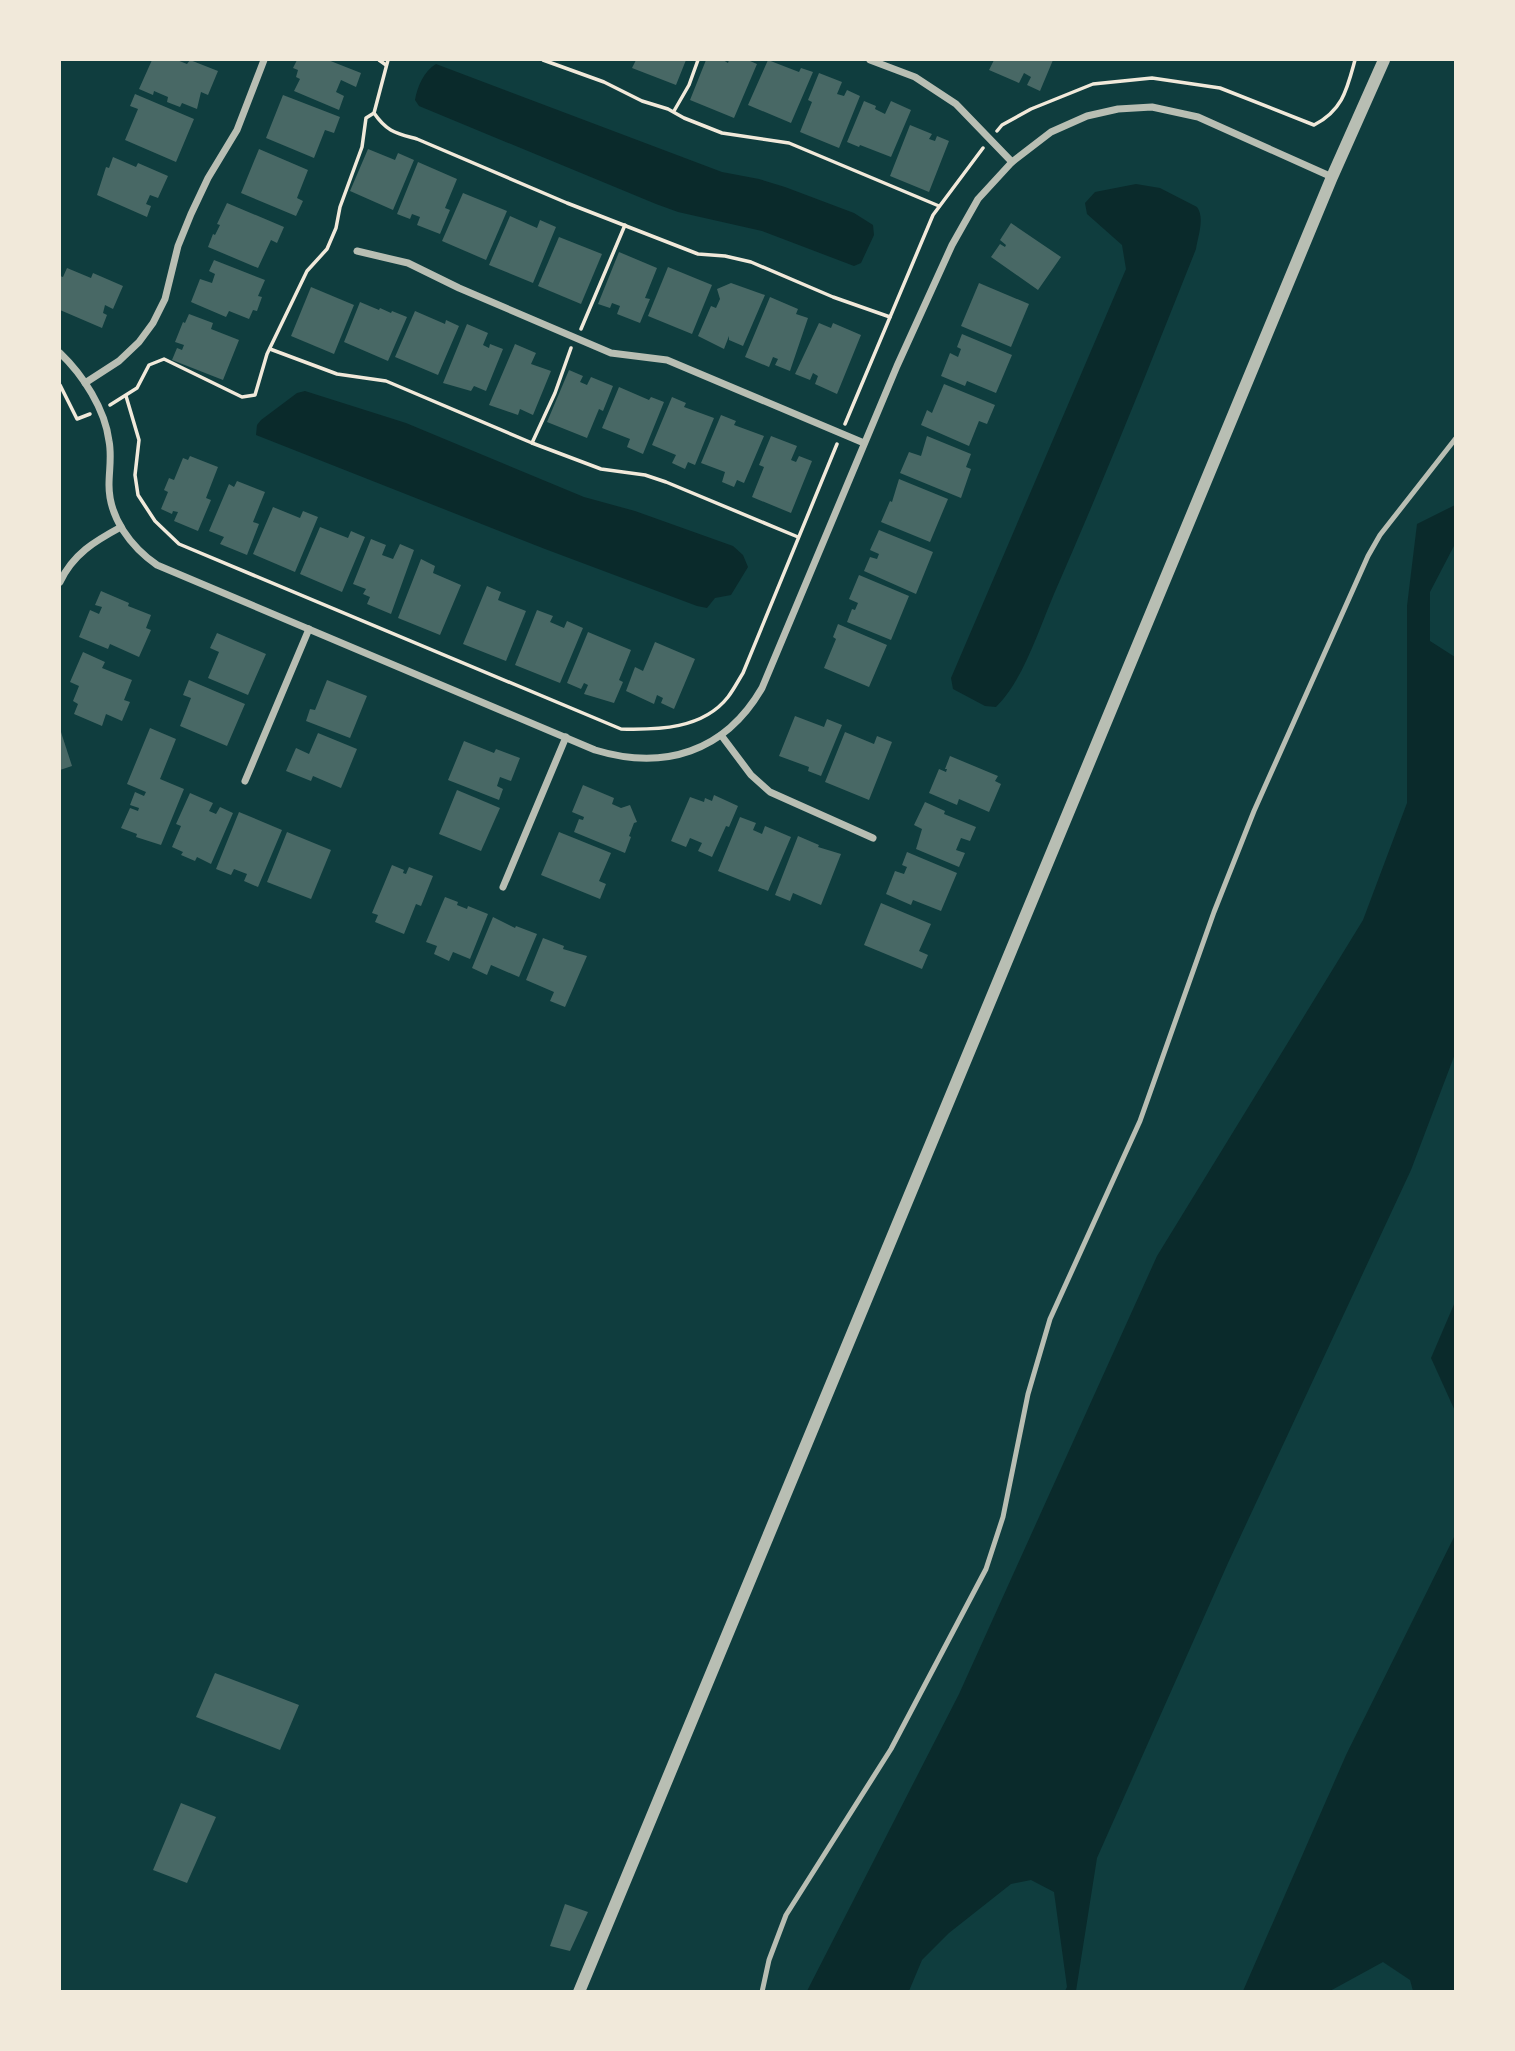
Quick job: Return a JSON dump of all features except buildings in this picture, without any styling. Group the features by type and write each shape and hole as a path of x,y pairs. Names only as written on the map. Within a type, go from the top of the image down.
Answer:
{"street":[{"path":"85,383 119,361 139,342 153,323 165,299 178,246 191,214 208,178 237,130 264,60"},
{"path":"870,60 915,77 956,104 1012,162"},
{"path":"579,1992 1332,177 1384,60"},
{"path":"60,353 85,383 99,410 109,440 110,500 121,527 136,547 157,565 566,737 617,756 655,759 690,752 721,736 748,709 769,675 864,443 952,245 978,199 1012,162 1051,132 1087,116 1118,109 1152,107 1198,117 1332,177"},
{"path":"356,251 408,263 459,288 611,353 667,360 864,443"},
{"path":"60,582 77,555 121,527"},
{"path":"245,781 309,629"},
{"path":"721,736 751,775 770,792 873,838"},
{"path":"502,887 566,737"}],"lane":[{"path":"762,1992 769,1960 786,1915 891,1749 986,1569 1003,1517 1028,1394 1050,1319 1140,1121 1214,912 1279,752 1368,556 1380,535 1455,438"}],"path":[{"path":"60,385 77,419 138,388 149,365 164,359 242,397 255,395 270,349 307,271 327,248 362,147 366,118 374,113 387,62 379,60"},
{"path":"543,60 604,82 642,101 722,133 789,143 939,206"},
{"path":"673,112 689,85 698,60"},
{"path":"126,396 139,440 135,475 138,495 155,520 179,544 621,729 678,727 710,713 727,698 743,673 933,215 1002,125 1031,109 1093,84 1152,78 1220,88 1314,125 1329,117 1345,96 1355,60"},
{"path":"374,113 383,126 394,132 698,254 751,262 832,298 890,317"},
{"path":"532,443 625,225"},
{"path":"270,349 337,374 386,381 532,443 601,469 645,475 666,482 798,537"}],"water":[{"path":"436,64 722,172 785,187 854,213 873,225 874,235 861,263 854,266 762,231 678,212 656,204 419,106 415,100 419,85"},
{"path":"1136,184 1160,188 1197,207 1201,222 1196,249 1030,654 1006,696 996,707 985,706 953,689 951,678 1126,269 1122,245 1087,214 1085,203 1095,192"},
{"path":"305,391 406,423 584,497 635,511 733,546 743,555 748,567 731,595 715,598 707,608 697,606 256,435 257,425 261,420 297,393"},
{"path":"1455,505 1455,544 1430,592 1430,641 1455,657 1455,1054 1411,1170 1228,1563 1097,1858 1076,1991 1065,1991 1067,1987 1054,1892 1031,1880 1011,1884 949,1933 922,1960 909,1991 807,1991 959,1694 1157,1256 1363,920 1407,803 1407,606 1417,524"},
{"path":"1456,1302 1455,1411 1431,1358"},
{"path":"1455,1535 1455,1991 1413,1991 1410,1980 1383,1962 1330,1991 1243,1991 1346,1755"}]}
